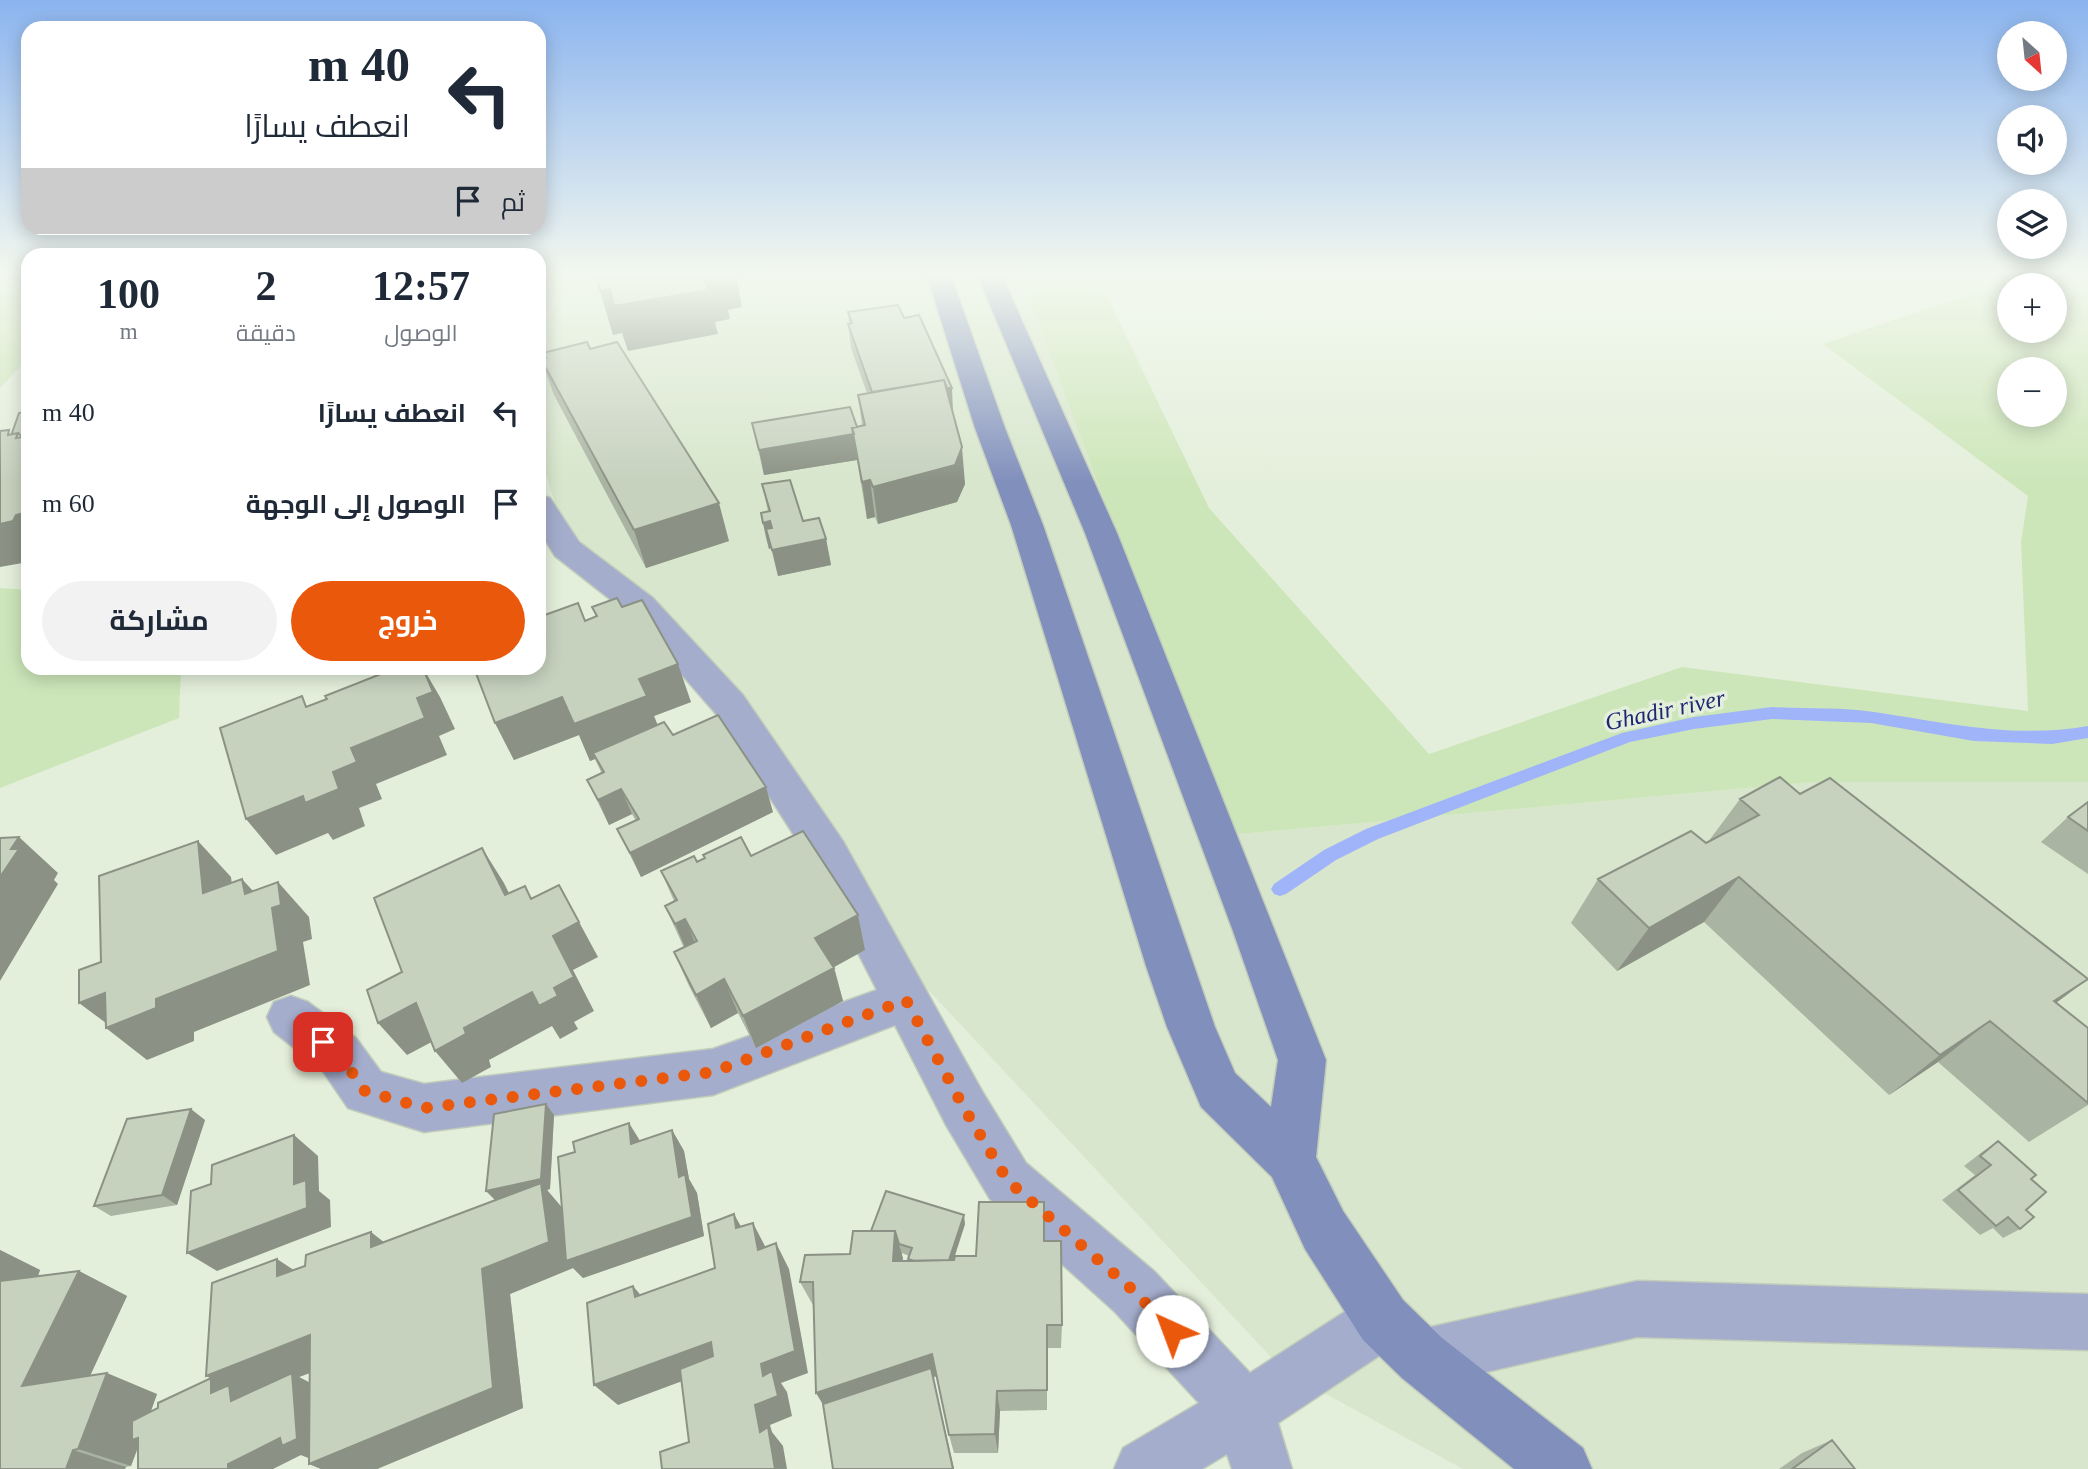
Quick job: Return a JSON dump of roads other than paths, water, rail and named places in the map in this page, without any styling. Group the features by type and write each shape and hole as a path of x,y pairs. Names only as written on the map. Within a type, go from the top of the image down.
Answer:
{"street":[{"path":"962,345 1027,525 1191,1027 1218,1090 1290,1159 1324,1230 1383,1320 1422,1358 1562,1469"},
{"path":"1020,345 1101,533 1302,1059 1290,1159"},
{"path":"546,516 568,549 641,606 730,705 828,853 964,1108 1008,1181 1135,1292 1245,1410 1262,1469"},
{"path":"291,1017 339,1054 365,1091 424,1108 713,1072 906,1000"},
{"path":"1422,1358 1637,1309 2088,1322"},
{"path":"1144,1469 1245,1410 1383,1320"}],"waterway":[{"name":"Ghadir river","path":"1280,889 1330,855 1372,834 1628,737 1694,723 1772,713 1871,717 1974,735 2052,738 2088,732"}]}
